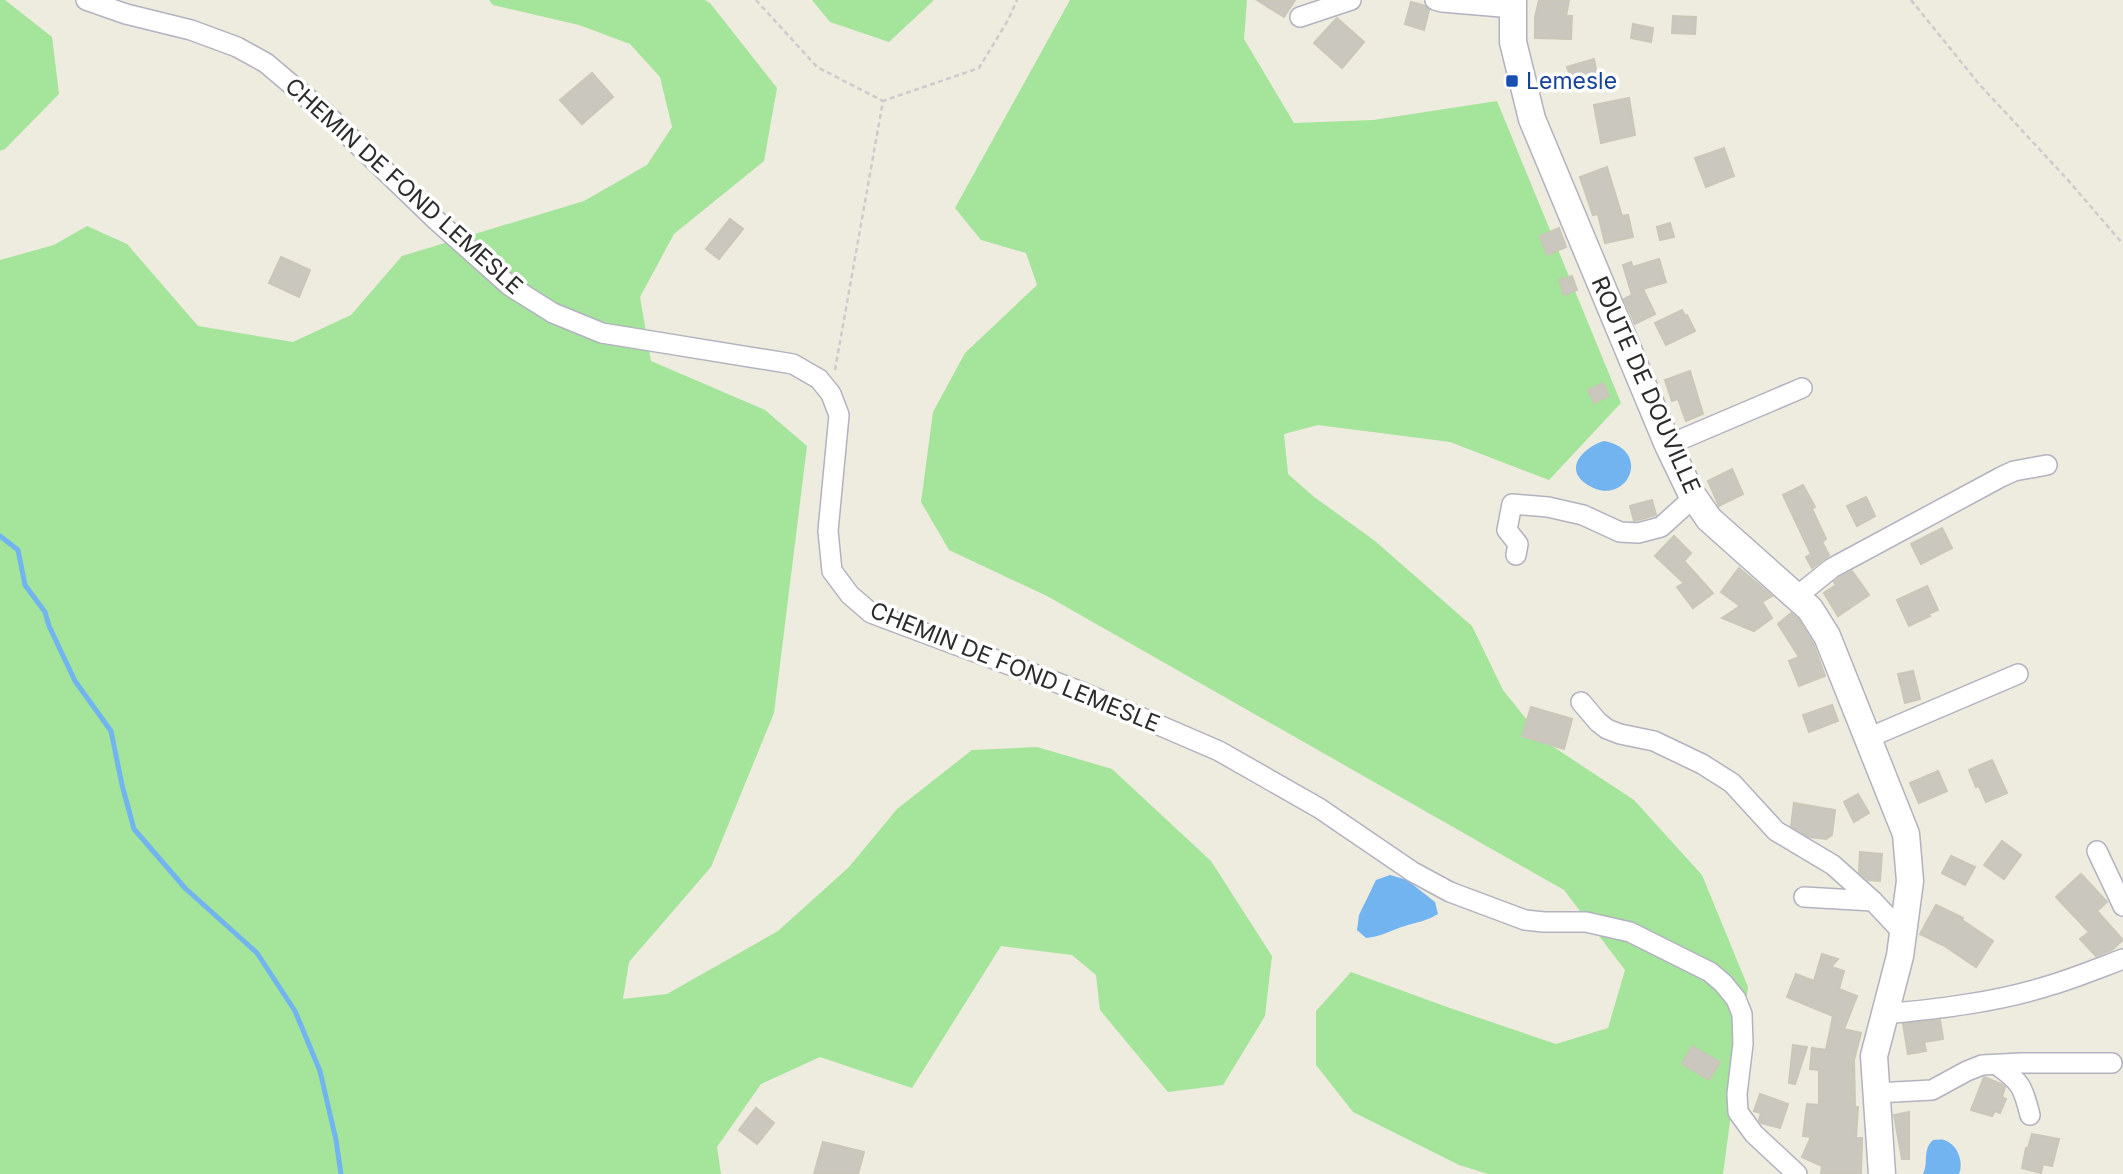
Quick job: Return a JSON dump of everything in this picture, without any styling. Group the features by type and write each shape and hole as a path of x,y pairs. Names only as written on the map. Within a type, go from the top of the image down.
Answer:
{"main road":[{"name":"ROUTE DE DOUVILLE","path":"1513,4 1513,42 1532,119 1668,445 1694,497 1709,519 1810,609 1827,636 1906,834 1910,881 1900,956 1874,1056 1882,1174"}],"street":[{"name":"CHEMIN DE FOND LEMESLE","path":"86,0 126,14 191,30 237,47 266,62 325,113 436,220 510,286 553,313 602,333 793,364 819,379 831,394 839,415 828,531 832,571 850,595 871,612 1082,692 1219,751 1319,808 1413,872 1450,892 1525,920 1586,922 1630,932 1710,972 1736,999 1742,1014 1744,1044 1737,1094 1738,1112 1754,1134 1797,1174"},
{"path":"1300,17 1351,0"},
{"path":"1435,0 1513,4"},
{"path":"1668,445 1802,388"},
{"path":"1796,597 1832,568 2000,477 2014,471 2047,465"},
{"path":"1516,555 1518,544 1507,530 1512,503 1583,515 1620,532 1638,533 1661,527 1694,497"},
{"path":"1868,738 2018,674"},
{"path":"1581,702 1607,729 1654,741 1702,764 1732,783 1776,831 1833,865 1903,933"},
{"path":"2097,851 2123,906"},
{"path":"1804,897 1873,901"},
{"path":"1884,1014 1990,1000 2037,989 2123,959"},
{"path":"1876,1093 1932,1090 1982,1065 2112,1063"},
{"path":"1997,1065 2014,1077 2024,1089 2031,1115"}],"path":[{"path":"756,0 817,67 883,101 979,68 1017,0"},
{"path":"1911,0 1979,85 2067,179 2123,244"},
{"path":"831,394 883,101"}],"green space":[{"path":"0,0 5,0 52,37 59,94 0,151"},
{"path":"489,0 705,0 777,88 764,161 674,234 640,297 651,361 765,410 807,446 774,713 711,867 629,962 623,999 667,994 778,931 849,867 897,809 972,750 1037,747 1112,769 1211,861 1272,956 1265,1016 1223,1085 1168,1092 1100,1010 1096,975 1072,955 1001,946 912,1088 820,1057 761,1084 717,1147 721,1174 0,1174 0,260 54,245 87,226 127,244 198,326 293,342 351,315 402,256 584,201 647,165 672,127 660,77 630,44 579,25 493,5"},
{"path":"812,0 934,0 889,42 830,22"},
{"path":"1070,0 1247,0 1244,39 1294,123 1373,120 1497,101 1621,403 1549,480 1450,442 1318,425 1284,434 1288,474 1313,496 1375,541 1472,626 1503,690 1543,740 1634,800 1702,875 1748,987 1723,1174 1488,1174 1459,1165 1353,1112 1316,1065 1316,1011 1351,972 1556,1044 1608,1028 1625,970 1564,890 1047,596 949,550 921,502 933,412 965,353 1037,285 1026,253 981,240 955,208"}],"water":[{"path":"1604,441 1620,447 1628,456 1631,466 1629,477 1622,485 1612,490 1599,490 1585,483 1576,470 1584,452"},
{"path":"1390,875 1407,880 1435,902 1438,914 1366,938 1357,930 1359,915 1376,880"},
{"path":"1933,1140 1944,1140 1953,1145 1959,1154 1959,1174 1923,1174 1928,1148"}],"building":[{"path":"1257,0 1295,0 1284,17"},
{"path":"1539,0 1569,0 1566,16 1572,16 1571,39 1535,38 1535,17"},
{"path":"1411,2 1429,10 1424,30 1405,24"},
{"path":"1673,16 1696,17 1695,34 1672,33"},
{"path":"1337,18 1364,42 1342,68 1314,43"},
{"path":"1633,24 1653,28 1651,42 1631,38"},
{"path":"1594,59 1598,80 1574,88 1567,67"},
{"path":"592,73 613,97 582,124 560,100"},
{"path":"1629,98 1635,135 1601,143 1594,105"},
{"path":"1724,148 1734,176 1706,187 1695,158"},
{"path":"1607,167 1622,216 1628,215 1633,237 1605,243 1598,214 1593,215 1580,177"},
{"path":"730,219 743,229 719,259 706,249"},
{"path":"1670,223 1674,237 1660,240 1657,227"},
{"path":"1559,228 1566,247 1547,255 1540,236"},
{"path":"281,257 310,270 299,297 269,283"},
{"path":"1659,259 1666,282 1643,289 1655,314 1635,324 1624,299 1632,295 1623,265 1631,262 1633,267"},
{"path":"1572,276 1577,290 1564,295 1559,280"},
{"path":"1682,310 1695,331 1666,345 1655,323"},
{"path":"1690,371 1703,414 1686,421 1678,399 1672,401 1665,380"},
{"path":"1603,383 1609,396 1594,403 1588,390"},
{"path":"1732,469 1743,494 1719,506 1708,481"},
{"path":"1803,485 1815,507 1812,509 1826,539 1822,542 1829,555 1812,568 1806,557 1811,554 1783,495"},
{"path":"1866,497 1875,516 1857,526 1847,506"},
{"path":"1652,500 1656,515 1634,521 1630,506"},
{"path":"1942,528 1952,548 1921,564 1911,544"},
{"path":"1674,536 1691,553 1684,561 1713,593 1693,608 1677,587 1684,583 1655,556"},
{"path":"1739,568 1772,596 1762,602 1772,618 1754,631 1722,618 1740,606 1721,592"},
{"path":"1852,571 1869,595 1838,616 1824,593 1836,585 1834,582 1839,578"},
{"path":"1927,586 1938,610 1909,626 1897,600"},
{"path":"1791,613 1813,643 1825,676 1799,686 1789,661 1799,657 1778,624"},
{"path":"1913,671 1920,699 1905,703 1898,674"},
{"path":"1832,705 1838,721 1809,732 1803,715"},
{"path":"1531,707 1572,719 1564,749 1522,736"},
{"path":"1992,760 2007,793 1986,802 1969,770"},
{"path":"1938,771 1947,791 1919,803 1910,783"},
{"path":"1858,794 1869,813 1854,822 1844,802"},
{"path":"1794,803 1835,810 1832,835 1826,839 1809,837 1791,826"},
{"path":"2002,841 2021,855 2004,879 1984,865"},
{"path":"1860,852 1882,854 1880,881 1868,880 1859,872"},
{"path":"1951,856 1975,867 1965,885 1942,873"},
{"path":"2081,874 2107,902 2097,911 2123,940 2112,950 2096,956 2080,939 2089,932 2056,897"},
{"path":"1936,905 1963,918 1962,920 1993,941 1976,967 1943,945 1920,934"},
{"path":"1822,954 1838,959 1831,967 1844,971 1839,989 1857,996 1844,1029 1861,1033 1854,1060 1855,1107 1858,1107 1856,1138 1862,1138 1861,1174 1821,1174 1822,1166 1802,1157 1811,1137 1803,1136 1807,1104 1819,1105 1819,1070 1810,1069 1812,1048 1826,1050 1833,1016 1787,997 1796,974 1814,981"},
{"path":"1940,1020 1943,1039 1924,1042 1926,1051 1908,1054 1903,1024"},
{"path":"1793,1045 1807,1047 1795,1084 1789,1083"},
{"path":"1692,1046 1720,1062 1709,1080 1682,1064"},
{"path":"1984,1077 2005,1087 2002,1097 2006,1099 2000,1113 1995,1111 1992,1116 1971,1110"},
{"path":"1760,1094 1788,1104 1780,1128 1759,1120 1761,1113 1754,1111"},
{"path":"756,1108 774,1123 757,1144 739,1130"},
{"path":"1909,1112 1909,1159 1902,1159 1894,1115"},
{"path":"2032,1134 2059,1139 2052,1166 2043,1164 2041,1173 2022,1168"},
{"path":"823,1142 864,1152 858,1174 814,1174"}],"waterway":[{"path":"0,536 18,550 25,585 45,612 75,681 111,731 134,829 185,888 257,953 295,1011 320,1071 341,1174"}],"place":[{"name":"Lemesle","path":"1512,81"}]}
